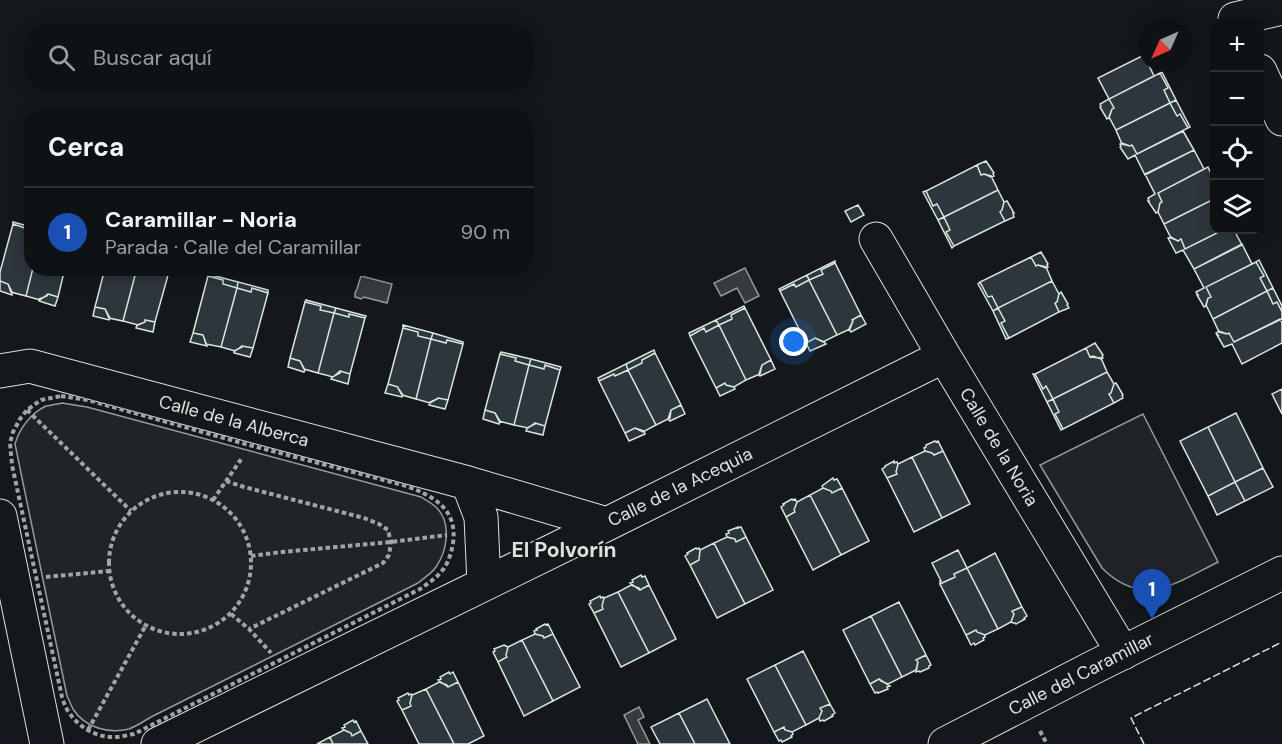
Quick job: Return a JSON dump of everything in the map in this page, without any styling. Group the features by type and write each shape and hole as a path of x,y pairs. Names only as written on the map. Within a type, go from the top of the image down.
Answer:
{"street":[{"path":"1234,14 1282,8"},
{"path":"1261,72 1282,119"},
{"name":"Calle de la Noria","path":"876,239 1123,653"},
{"name":"Calle de la Acequia","path":"158,744 944,356"},
{"name":"Calle de la Alberca","path":"0,371 30,366 252,436 468,483 607,524"},
{"path":"468,483 481,517 484,584"},
{"path":"0,516 47,744"},
{"name":"Calle del Caramillar","path":"945,744 1282,573"}],"path":[{"path":"61,396 252,436 423,492 441,504 451,518 454,534 451,554 441,572 422,588 134,734 117,738 100,736 88,730 69,713 62,697 12,465 10,443 13,432 27,410 41,400 61,396"},
{"path":"27,410 131,511"},
{"path":"213,500 252,436"},
{"path":"226,481 364,518 388,530 391,542 389,555 382,563 249,629"},
{"path":"170,493 193,493 213,500 228,510 240,523 247,539 251,556 251,572 241,601 231,614 200,631 181,634 163,632 146,625 132,615 121,602 113,587 110,554 121,524 131,511 149,499 170,493"},
{"path":"251,556 454,534"},
{"path":"37,579 110,571"},
{"path":"231,614 249,629 277,661"},
{"path":"88,730 146,625"}],"shaded area":[{"path":"745,268 759,296 745,303 737,288 721,296 714,283"},
{"path":"361,276 392,284 387,303 355,297"},
{"path":"62,403 87,407 421,497 437,508 445,522 445,546 440,561 418,583 132,728 114,731 98,728 78,716 67,696 15,444 23,427 35,413 46,406"},
{"path":"1143,414 1218,562 1174,584 1146,590 1117,580 1102,568 1040,465"},
{"path":"639,707 644,717 638,720 650,744 638,744 624,715"}],"building":[{"path":"1138,58 1138,72 1152,72 1154,76 1109,99 1098,78"},
{"path":"1162,72 1176,100 1170,103 1164,90 1168,88 1160,73"},
{"path":"1160,73 1168,88 1164,90 1170,103 1116,130 1109,117 1114,108 1109,99"},
{"path":"1109,99 1114,108 1107,119 1100,104"},
{"path":"1176,100 1190,127 1188,128 1180,114 1177,116 1170,103"},
{"path":"1170,103 1177,116 1180,114 1188,128 1137,154 1132,145 1122,144 1116,130"},
{"path":"1183,131 1194,150 1145,175 1135,155 1128,159 1120,147 1122,143 1132,145 1137,154"},
{"path":"1194,150 1204,169 1158,193 1162,202 1156,213 1148,201 1148,198 1155,194 1145,174"},
{"path":"986,161 994,176 981,175 977,165"},
{"path":"977,165 981,175 991,176 998,190 944,217 937,204 933,206 926,191"},
{"path":"1208,167 1210,201 1164,224 1158,212 1162,202 1158,193"},
{"path":"998,190 1004,202 1000,212 1005,221 954,246 946,232 950,230 944,217"},
{"path":"926,191 933,206 937,204 944,217 938,220 923,192"},
{"path":"1007,201 1014,217 1005,221 1000,212 1004,202"},
{"path":"1210,201 1210,234 1215,234 1185,249 1181,239 1178,241 1171,238 1164,224"},
{"path":"858,205 864,215 851,222 845,211"},
{"path":"944,217 950,230 946,232 954,246 952,248 938,220"},
{"path":"13,222 24,225 24,228"},
{"path":"13,224 24,228 24,276 31,276 26,296 11,292 8,284 0,281 0,272"},
{"path":"1215,234 1236,234 1242,245 1194,269 1183,250 1176,253 1168,238 1171,237 1178,241 1181,239 1185,249"},
{"path":"1242,244 1252,264 1206,287 1211,297 1208,298 1204,307 1196,292 1204,288 1194,269"},
{"path":"1041,252 1048,264 1046,268 1036,266 1031,257"},
{"path":"1031,257 1036,266 1046,267 1052,281 998,308 992,296 988,297 980,282"},
{"path":"1259,260 1273,288 1267,291 1260,278 1264,276 1256,262"},
{"path":"835,261 821,270 823,274 809,280 807,275"},
{"path":"1256,262 1264,276 1260,278 1267,291 1213,319 1206,305 1208,298 1211,297 1206,287"},
{"path":"835,263 861,315 852,320 850,329 837,335 809,280 823,274 821,270"},
{"path":"807,275 809,280 796,287 794,284 780,291 779,289"},
{"path":"31,276 63,276 58,297 48,294 40,300 26,296"},
{"path":"103,276 135,276 123,321 109,318 105,309 95,307"},
{"path":"135,276 168,276 155,322 145,320 138,325 123,321"},
{"path":"208,276 238,282 237,288 223,284 223,280"},
{"path":"208,276 223,280 223,284 237,288 221,347 206,344 203,335 193,333"},
{"path":"809,280 837,335 823,342 815,338 806,343 780,291 794,284 796,287"},
{"path":"0,281 8,284 12,295 0,291"},
{"path":"1052,281 1059,294 1055,303 1059,312 1009,338 1001,323 1005,321 998,308"},
{"path":"238,282 268,290 268,293 252,288 251,292 237,288"},
{"path":"980,282 988,297 992,296 998,308 993,311 978,284"},
{"path":"237,288 251,292 252,288 268,293 253,348 242,346 235,351 221,347"},
{"path":"1273,288 1282,306 1282,312 1277,302 1273,304 1267,291"},
{"path":"1267,291 1273,304 1277,302 1282,312 1282,319 1234,342 1229,333 1219,332 1213,319"},
{"path":"1061,292 1069,308 1059,312 1055,303"},
{"path":"48,294 58,297 55,306 39,301"},
{"path":"306,300 336,308 334,313 320,310 321,306 305,302"},
{"path":"305,302 321,306 320,310 334,313 318,373 304,369 300,361 290,358"},
{"path":"744,306 745,308 731,315 732,319 719,325 716,320"},
{"path":"95,307 105,309 109,320 93,316"},
{"path":"336,308 366,316 365,318 349,314 349,317 334,313"},
{"path":"745,308 771,360 762,365 760,374 746,380 719,325 732,319 731,315"},
{"path":"998,308 1005,321 1001,323 1009,338 1006,339 993,311"},
{"path":"334,313 365,318 350,374 340,371 333,377 318,373"},
{"path":"861,315 866,324 851,332 849,329 852,320"},
{"path":"1280,319 1282,343 1242,364 1232,344 1224,347 1216,333 1219,331 1229,333 1234,342"},
{"path":"145,320 155,322 153,332 136,328"},
{"path":"716,320 719,325 706,332 704,328 690,336 689,333"},
{"path":"403,325 433,333 431,339 418,336 418,332 403,328"},
{"path":"719,325 746,380 734,387 725,383 716,388 690,336 704,328 706,332"},
{"path":"403,328 418,332 418,336 431,339 416,399 402,395 398,387 388,384"},
{"path":"193,333 203,335 207,346 190,342"},
{"path":"433,333 463,342 463,344 431,339"},
{"path":"815,338 826,344 810,351 806,343"},
{"path":"431,339 463,344 448,400 438,398 430,403 416,399"},
{"path":"1095,343 1103,355 1101,359 1090,357 1086,348"},
{"path":"242,346 253,348 250,357 234,353"},
{"path":"1086,348 1090,357 1101,358 1107,372 1053,399 1046,386 1043,389 1035,374"},
{"path":"654,350 655,353 642,360 642,363 628,370 626,364"},
{"path":"501,352 531,359 529,365 515,361 516,358 500,354"},
{"path":"655,353 681,405 671,410 670,418 656,425 628,370"},
{"path":"500,354 516,358 515,361 529,365 514,425 499,421 495,413 485,410"},
{"path":"290,358 300,361 304,372 288,367"},
{"path":"531,359 561,367 560,370 545,365 544,369 529,365"},
{"path":"771,360 775,369 760,376 762,365"},
{"path":"626,364 628,370 599,381 598,378"},
{"path":"529,365 544,369 545,365 560,370 545,426 535,423 528,428 514,425"},
{"path":"628,370 656,425 643,432 635,428 625,433 599,381"},
{"path":"340,371 350,374 348,384 331,379"},
{"path":"1107,372 1114,384 1109,394 1114,403 1063,429 1055,414 1059,412 1053,399"},
{"path":"1033,374 1043,389 1046,386 1053,399 1047,402"},
{"path":"725,383 735,389 720,396 716,388"},
{"path":"1116,383 1123,398 1114,403 1109,394"},
{"path":"388,384 398,387 402,397 385,393"},
{"path":"1282,389 1282,414 1272,394"},
{"path":"438,398 448,400 445,409 429,405"},
{"path":"1053,399 1059,412 1055,414 1063,429 1061,430 1047,402"},
{"path":"681,405 685,414 670,421 668,419 671,410"},
{"path":"485,410 495,413 500,421 499,424 483,419"},
{"path":"1236,413 1263,468 1235,482 1208,427"},
{"path":"535,423 545,426 543,435 526,431"},
{"path":"1208,427 1235,482 1208,496 1180,441"},
{"path":"635,428 644,431 645,434 629,441 625,433"},
{"path":"938,441 943,451 934,455 925,451 926,445"},
{"path":"925,451 934,455 943,451 970,504 942,518 912,457"},
{"path":"912,457 942,518 914,532 887,478 897,474 898,464"},
{"path":"894,461 898,464 897,474 887,478 882,469"},
{"path":"1263,468 1273,487 1245,501 1235,482"},
{"path":"833,478 837,479 842,488 832,493 822,486"},
{"path":"1235,482 1245,501 1217,515 1208,496"},
{"path":"823,488 832,493 842,488 869,541 841,555 810,495"},
{"path":"810,495 841,555 813,570 786,517 795,512 797,502"},
{"path":"792,499 797,502 795,512 786,517 781,507"},
{"path":"741,527 746,537 736,542 726,534"},
{"path":"727,537 735,539 736,542 746,537 773,590 745,604 714,543"},
{"path":"714,543 745,604 717,618 690,565 699,560 700,550"},
{"path":"696,548 700,550 699,560 690,565 685,556"},
{"path":"958,550 967,568 940,584 941,581 932,563"},
{"path":"995,553 1022,607 1012,611 1014,614 1011,622 998,629 967,568"},
{"path":"967,568 998,629 985,635 976,630 966,635 940,584"},
{"path":"641,575 645,576 649,585 640,590 630,583"},
{"path":"631,585 640,590 649,585 676,639 649,653 618,592"},
{"path":"618,592 649,653 621,667 594,613 603,609 604,598"},
{"path":"600,596 604,598 603,609 594,613 589,604 590,601"},
{"path":"899,602 926,655 916,660 918,662 916,670 902,677 871,616"},
{"path":"1022,607 1027,616 1025,619 1016,624 1011,622 1014,614 1012,611"},
{"path":"871,616 902,677 888,684 879,679 870,684 843,630"},
{"path":"548,624 553,634 544,638 535,634 536,629"},
{"path":"976,630 985,635 984,640 971,645 966,635"},
{"path":"535,634 544,638 553,634 580,687 553,701 522,640"},
{"path":"522,640 553,701 524,716 498,662 507,657 508,647"},
{"path":"504,645 508,647 507,657 498,662 493,652 494,649"},
{"path":"803,651 830,704 820,708 822,711 819,718 806,725 775,665"},
{"path":"926,655 931,665 929,668 916,672 918,662 916,660"},
{"path":"775,665 806,725 792,732 785,730 784,727 774,732 747,679"},
{"path":"449,672 450,674 453,672 458,682 448,687 438,680"},
{"path":"879,679 890,686 887,687 888,689 875,693 870,684"},
{"path":"439,682 448,687 458,682 484,736 468,744 454,744 426,689"},
{"path":"426,689 454,744 419,744 402,710 411,706 412,695"},
{"path":"408,693 412,695 411,706 402,710 397,701 398,698"},
{"path":"707,699 730,744 695,744 679,713"},
{"path":"830,704 835,713 824,721 820,721 822,711 820,708"},
{"path":"679,713 695,744 660,744 651,727"},
{"path":"353,720 356,721 361,731 352,736 342,728"},
{"path":"784,727 793,734 792,737 782,742 774,732"},
{"path":"344,730 352,736 361,731 368,744 333,744 330,737"},
{"path":"330,737 333,744 317,744"}],"fence":[{"path":"1144,744 1131,718 1282,642"}],"place":[{"name":"Caramillar - Noria","path":"1152,619"}],"district":[{"name":"El Polvorín","path":"564,550"}]}
